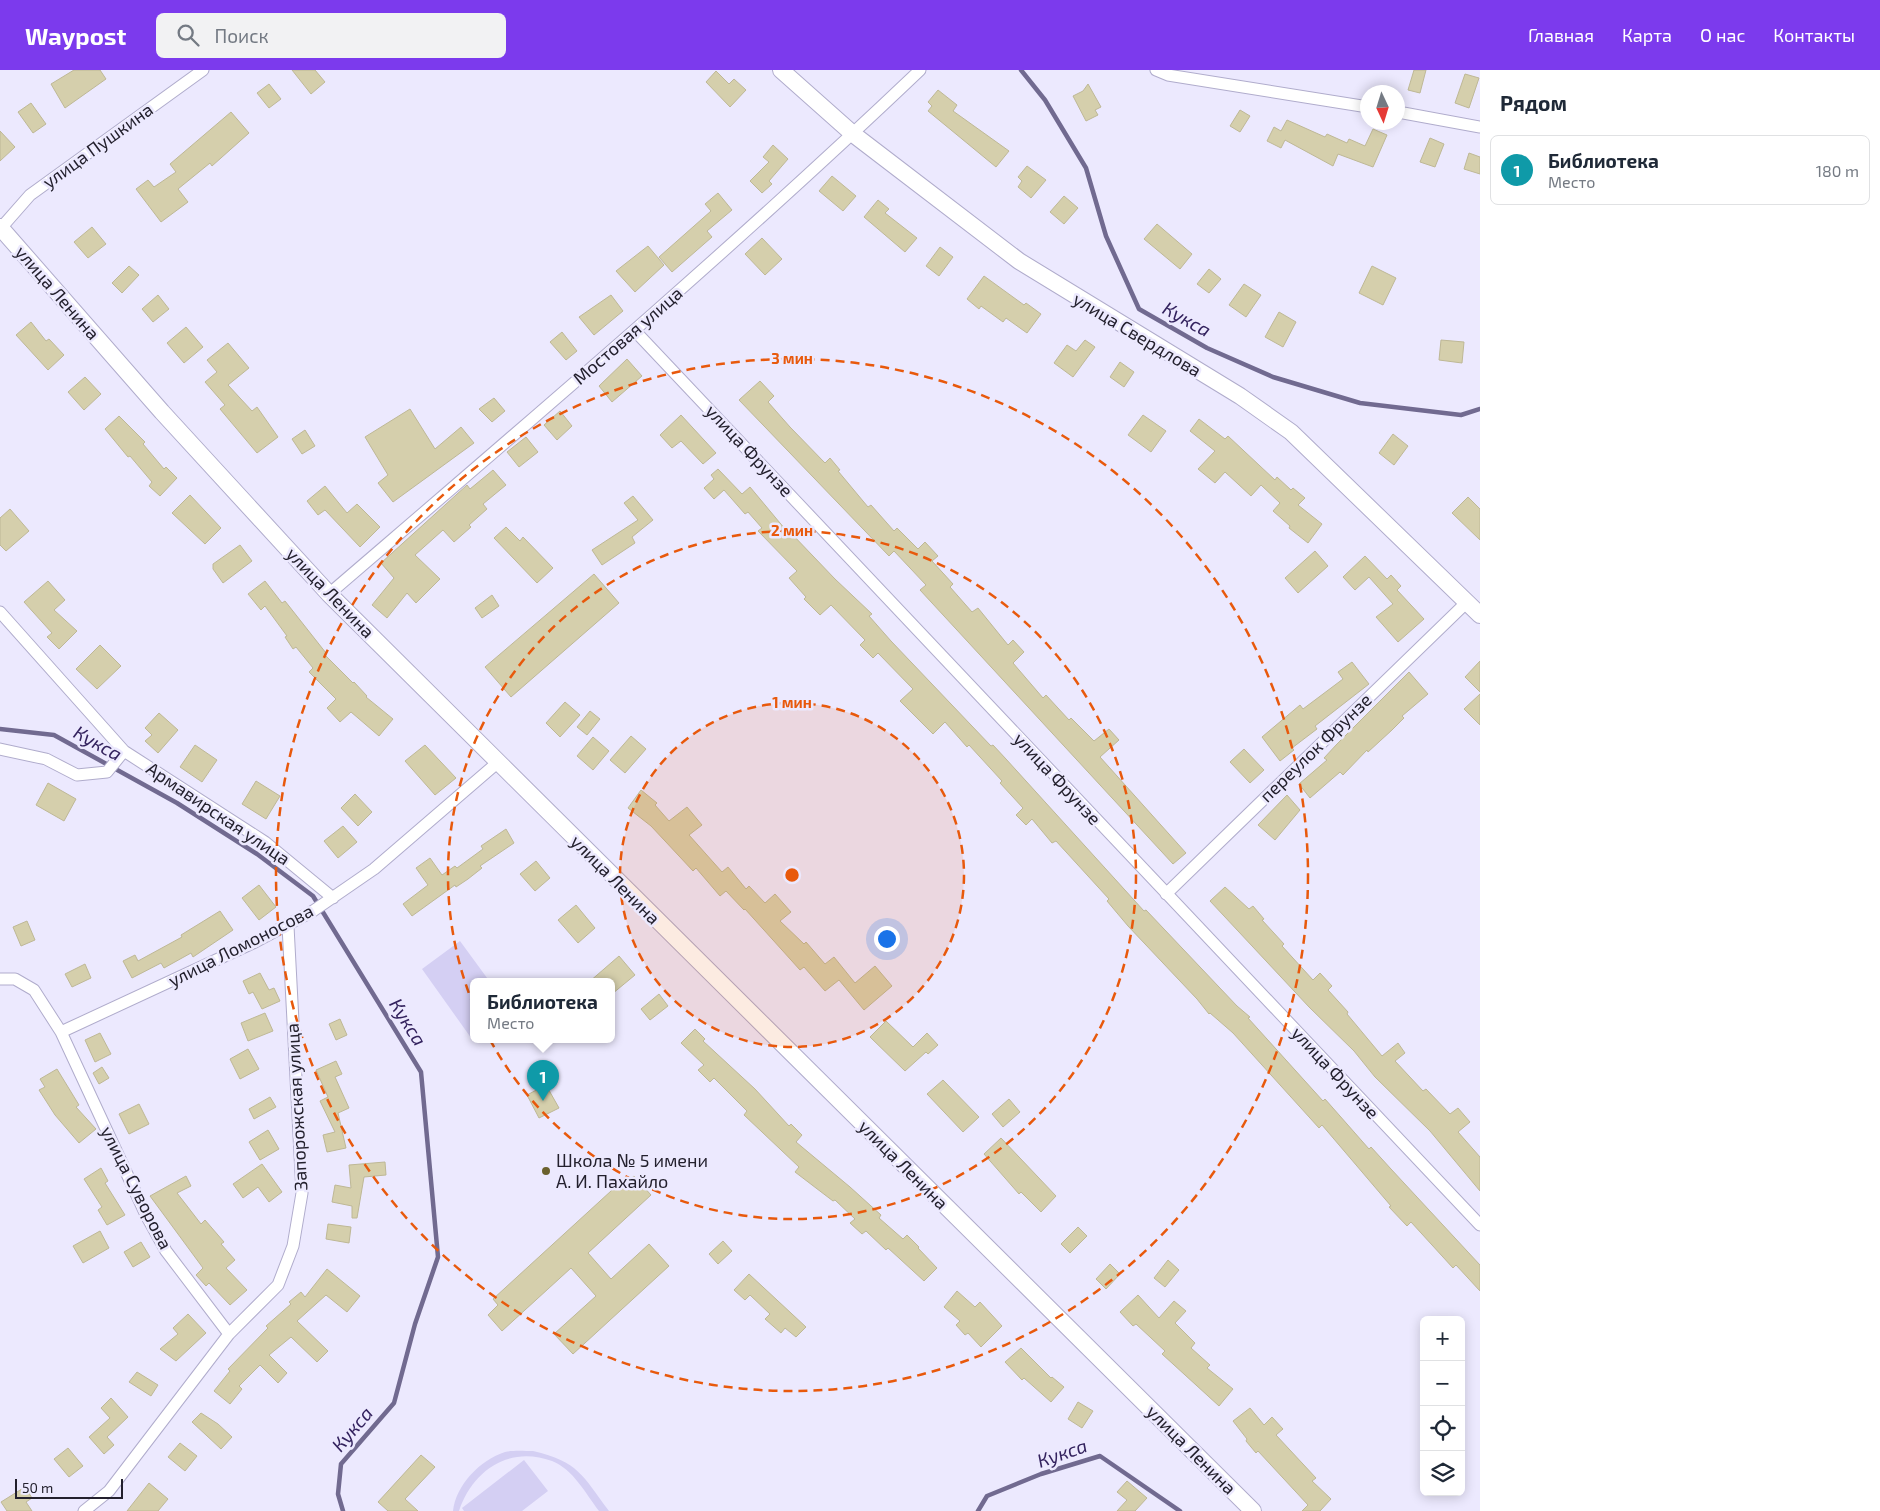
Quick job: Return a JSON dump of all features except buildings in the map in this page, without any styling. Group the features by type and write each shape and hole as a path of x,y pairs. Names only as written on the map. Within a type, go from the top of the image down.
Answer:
{"street":[{"name":"улица Свердлова","path":"781,70 853,134 1019,261 1240,396 1291,432 1480,614"},
{"name":"Мостовая улица","path":"329,594 635,331 853,134 920,70"},
{"path":"1156,70 1168,75 1360,106"},
{"name":"улица Пушкина","path":"0,228 30,195 199,71"},
{"path":"1405,113 1480,127"},
{"name":"улица Ленина","path":"0,228 162,412 329,594 497,763 1253,1511"},
{"name":"улица Фрунзе","path":"635,331 1480,1225"},
{"name":"переулок Фрунзе","path":"1166,894 1467,602"},
{"name":"Армавирская улица","path":"0,612 124,751 265,842 330,900"},
{"path":"0,749 46,759 76,775 107,772 124,751"},
{"name":"улица Ломоносова","path":"61,1032 288,926 313,911 374,869 497,763"},
{"name":"Запорожская улица","path":"84,1511 109,1491 229,1334 278,1285 293,1246 302,1193 288,926"},
{"path":"0,980 15,979 34,990 61,1032"},
{"name":"улица Суворова","path":"61,1032 146,1215 166,1251 229,1334"}],"shaded area":[{"path":"460,941 487,978 470,978 470,1036 422,969"},
{"path":"533,1451 548,1455 570,1465 585,1479 609,1511 599,1511 573,1476 560,1465 536,1457 521,1456 507,1459 483,1473 473,1484 459,1511 453,1511 455,1501 464,1483 478,1467 505,1452"},
{"path":"524,1460 548,1491 522,1511 464,1511 462,1508"}],"waterway":[{"name":"Кукса","path":"1021,70 1045,100 1086,168 1106,236 1139,309 1207,348 1273,377 1360,403 1461,415 1480,409"},
{"name":"Кукса","path":"0,729 54,735 177,803 257,854 313,896 421,1072 438,1257 415,1324 394,1403 341,1464 338,1494 343,1511"},
{"name":"Кукса","path":"978,1511 987,1496 1041,1474 1100,1456 1180,1511"}],"place":[{"name":"Библиотека","path":"543,1101"},
{"name":"Школа № 5 имени А. И. Пахайло","path":"546,1171"}]}
